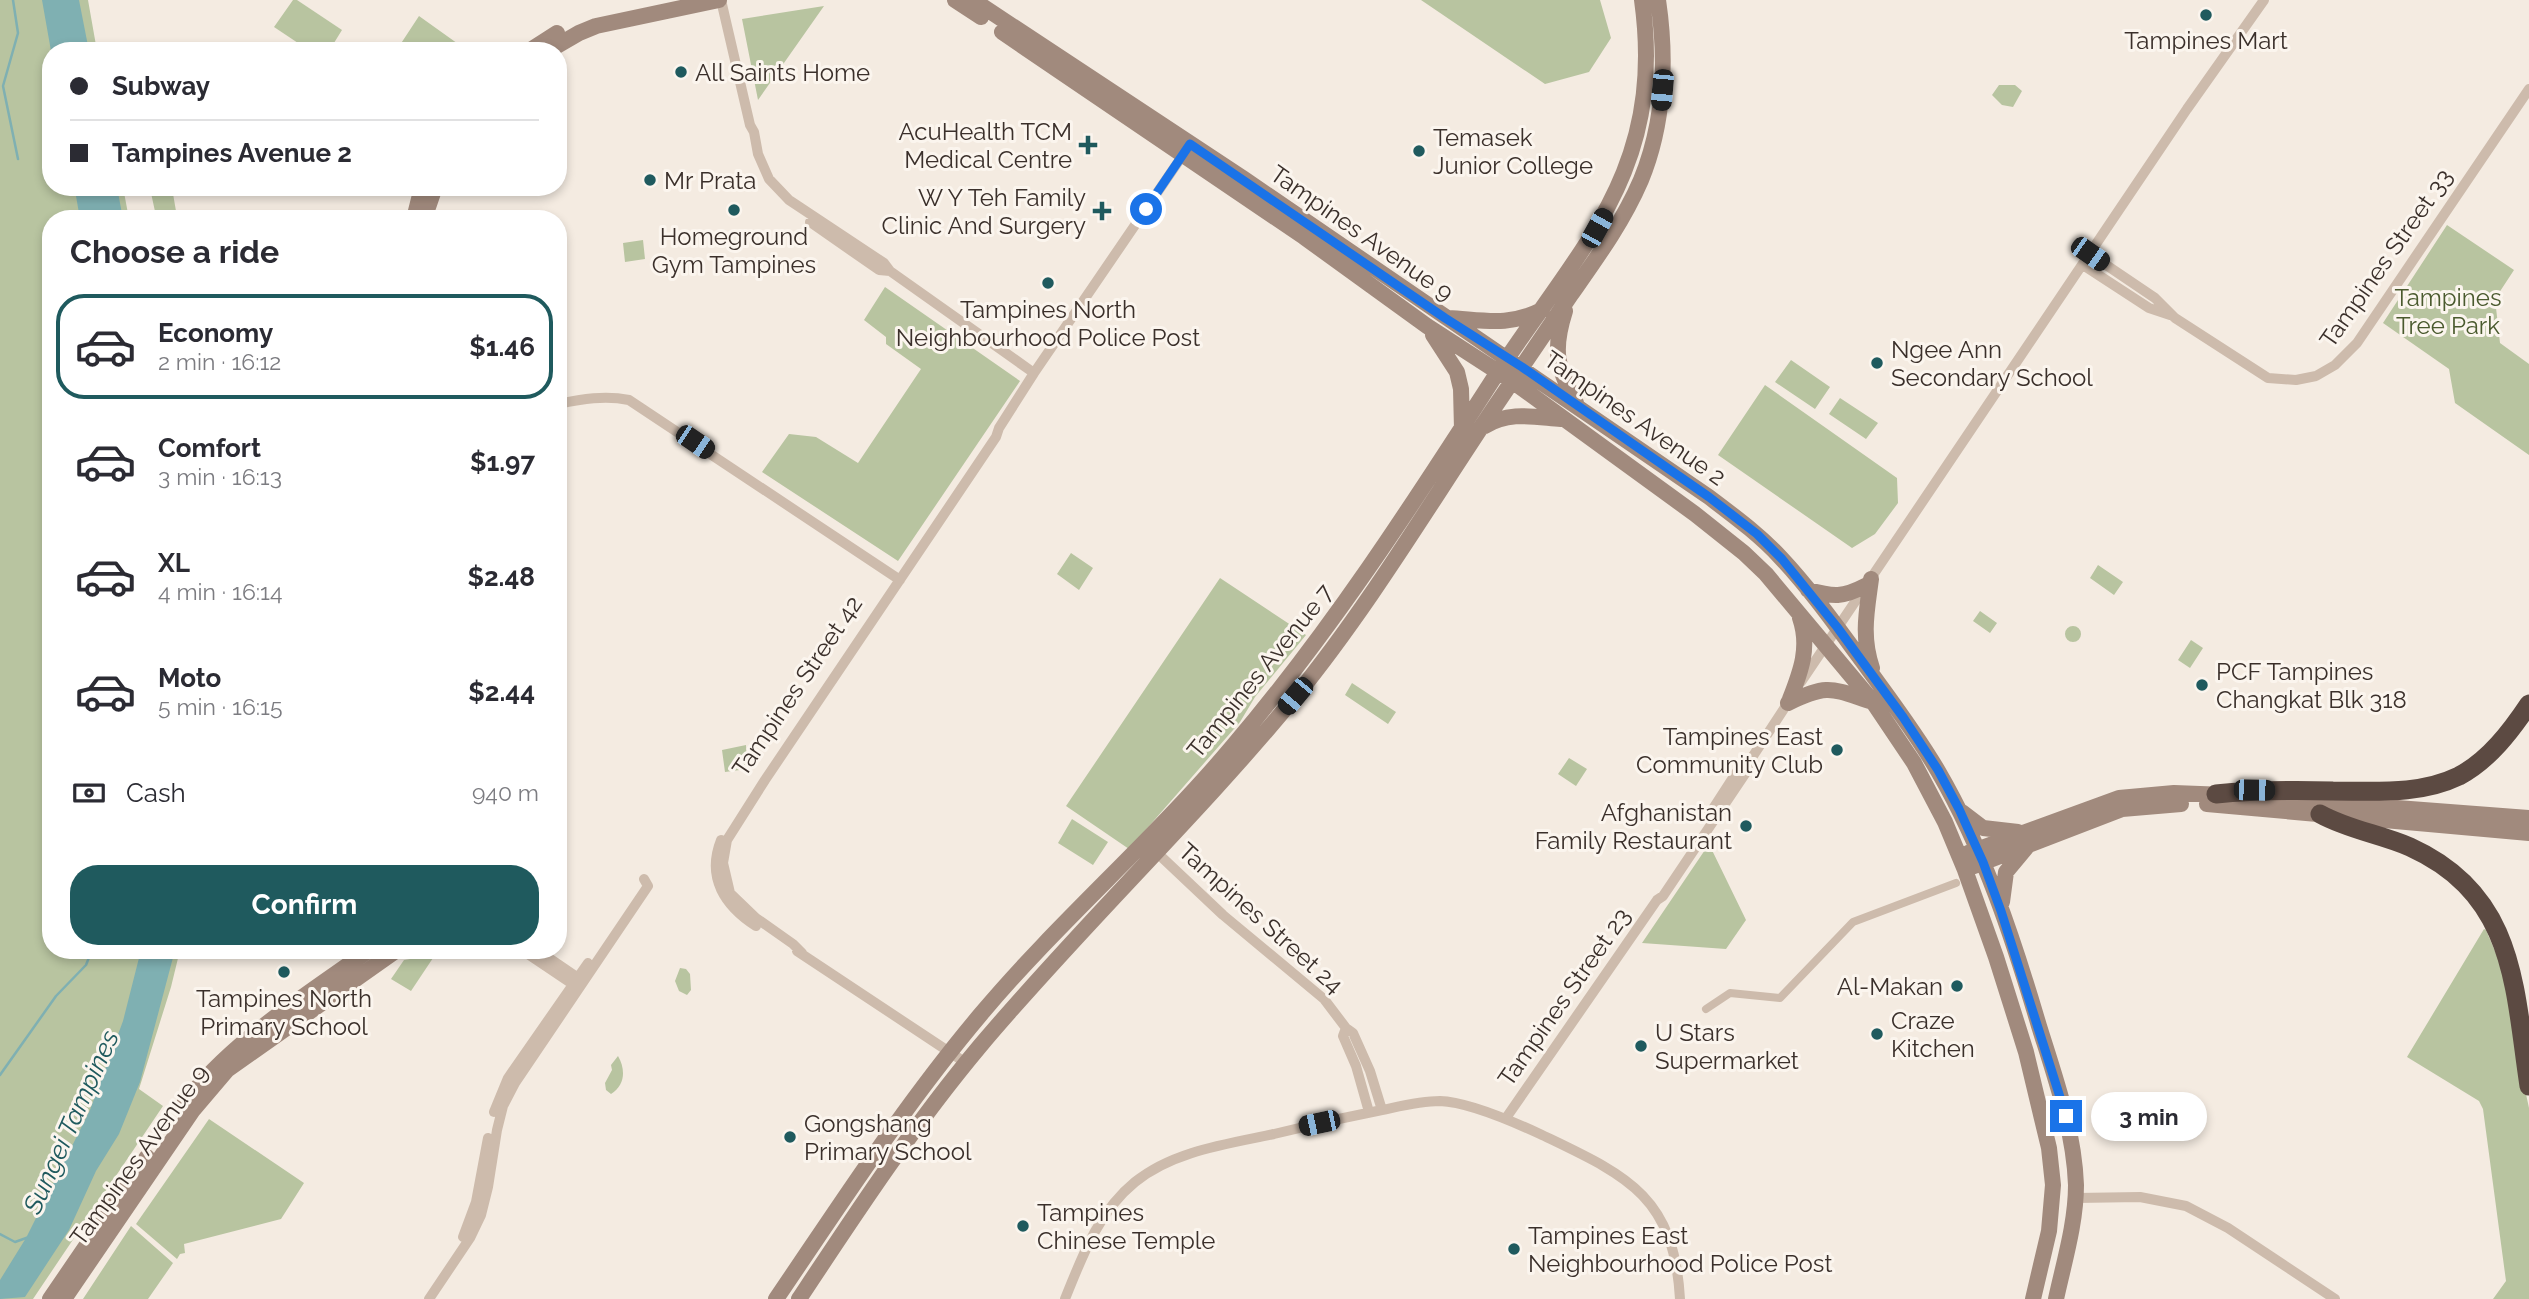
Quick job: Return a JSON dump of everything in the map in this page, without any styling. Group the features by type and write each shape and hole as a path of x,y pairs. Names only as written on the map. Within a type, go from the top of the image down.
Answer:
{"highway":[{"path":"2216,794 2254,790 2394,792 2422,789 2459,775 2487,756 2512,730 2529,704"},
{"path":"2320,814 2341,825 2384,837 2419,852 2459,878 2471,890 2489,914 2504,943 2515,986 2529,1086"}],"main road":[{"path":"544,42 576,23 668,0"},
{"path":"564,42 596,26 720,0"},
{"name":"Tampines Avenue 9","path":"956,0 1515,362"},
{"name":"Tampines Avenue 9","path":"973,0 1186,150 1427,326 1498,372"},
{"name":"Tampines Avenue 7","path":"799,1299 862,1203 966,1063 1026,992 1250,751 1306,684 1391,567 1512,381 1515,362 1544,308 1609,207 1626,170 1641,118 1646,72 1642,0"},
{"name":"Tampines Avenue 7","path":"776,1299 876,1151 951,1051 1013,978 1233,746 1340,609 1498,372 1515,362 1570,297 1608,242 1642,178 1661,105 1663,74 1658,0"},
{"path":"1570,297 1556,345 1560,366 1577,405"},
{"path":"1445,318 1506,322 1524,319 1544,308"},
{"path":"1427,326 1457,372 1461,389 1462,429"},
{"name":"Tampines Avenue 2","path":"1515,362 1709,497 1757,534 1782,559 1837,627 1924,748 1959,809 1981,855 2066,1116 2076,1198 2056,1299"},
{"name":"Tampines Avenue 2","path":"1498,372 1645,475 1744,553 1797,610 1873,702 1926,784 1996,957 2026,1052 2049,1148 2053,1185 2049,1231 2033,1299"},
{"path":"1480,429 1501,417 1535,415 1563,419"},
{"path":"1808,590 1837,596 1847,595 1869,582"},
{"path":"1869,582 1864,625 1868,657 1876,680"},
{"path":"1789,701 1802,670 1806,648 1805,631 1797,610"},
{"path":"1789,701 1820,689 1838,691 1873,702"},
{"path":"2001,911 2006,872 2028,838 2119,798 2138,794 2216,794 2529,818"},
{"path":"1960,870 1981,855 2122,808 2175,803 2529,833"},
{"path":"1959,809 1983,828 2028,838"},
{"name":"Tampines Avenue 9","path":"50,1299 198,1084 238,1046 357,959"},
{"name":"Tampines Avenue 9","path":"64,1299 193,1110 227,1070 384,959"},
{"path":"2049,1148 2052,1102 2058,1088"}],"street":[{"path":"720,0 750,125 747,132 751,156 769,191 879,270 890,271 1034,373"},
{"path":"2230,46 2232,35 2256,0"},
{"path":"2230,46 2238,39 2264,0"},
{"name":"Tampines Street 23","path":"1506,1118 1657,900 1657,892 1746,771 1825,644 2230,46"},
{"name":"Tampines Street 33","path":"2090,254 2158,301 2170,314 2261,376 2305,379 2335,365 2357,344 2529,89"},
{"name":"Tampines Street 42","path":"966,1063 802,953 752,924 728,904 717,881 716,853 731,821 898,579 1186,150"},
{"name":"Tampines Street 33","path":"2083,265 2149,308 2170,314"},
{"path":"567,402 614,397 629,400 898,579"},
{"name":"Tampines Street 24","path":"1145,841 1223,915 1324,999 1353,1033 1382,1110"},
{"path":"1706,1009 1730,993 1780,998 1853,922 1960,870"},
{"path":"422,1299 462,1240 473,1213 493,1128 515,1083 578,983 644,879 648,886 578,983"},
{"path":"537,959 578,983"},
{"path":"548,959 578,983"},
{"name":"Tampines Street 24","path":"1346,1028 1343,1036 1356,1066 1369,1112"},
{"path":"1065,1299 1096,1228 1112,1205 1144,1175 1175,1159 1207,1149 1369,1112 1419,1102 1444,1101 1506,1118 1614,1171 1643,1196 1669,1235 1678,1272 1680,1299"},
{"path":"429,1299 470,1238 481,1214 488,1186 493,1128"},
{"path":"2076,1198 2140,1197 2186,1206 2228,1228 2335,1299"}],"green space":[{"path":"0,0 88,0 95,42 42,42 42,196 125,196 127,210 42,210 42,959 178,959 139,1089 163,1106 33,1299 0,1299"},
{"path":"293,0 297,0 342,30 335,42 296,42 274,27"},
{"path":"1421,0 1600,0 1611,38 1589,72 1545,84"},
{"path":"824,6 758,100 742,19"},
{"path":"419,16 455,42 402,42"},
{"path":"1999,85 2015,85 2022,91 2013,107 2002,105 1992,95"},
{"path":"152,196 173,196 176,210 155,210"},
{"name":"Tampines Tree Park","path":"2447,225 2514,270 2495,299 2500,343 2529,364 2529,455 2455,403 2449,369 2383,323"},
{"path":"643,240 645,259 625,262 623,243"},
{"path":"885,287 1020,381 898,561 762,472 789,434 816,437 858,463 921,369 886,344 886,337 864,320"},
{"path":"1791,360 1830,387 1815,409 1775,382"},
{"path":"1765,385 1897,478 1898,503 1875,534 1852,548 1718,455"},
{"path":"1840,398 1878,423 1866,439 1829,414"},
{"path":"1071,553 1093,568 1079,590 1057,574"},
{"path":"2098,565 2123,582 2114,595 2090,578"},
{"path":"1220,578 1306,635 1255,697 1240,722 1129,849 1066,806"},
{"path":"1980,611 1997,623 1990,633 1973,621"},
{"path":"2070,626 2076,626 2081,634 2079,640 2070,642 2065,637 2065,631"},
{"path":"2191,640 2203,648 2190,668 2178,660"},
{"path":"1352,683 1396,712 1388,724 1345,695"},
{"path":"746,745 747,769 725,772 722,750"},
{"path":"1569,758 1587,769 1576,786 1558,774"},
{"path":"1072,819 1108,842 1093,865 1058,843"},
{"path":"1709,844 1746,920 1726,949 1642,943"},
{"path":"2484,929 2511,989 2521,1071 2529,1108 2529,1299 2493,1299 2506,1281 2483,1109 2479,1101 2407,1057"},
{"path":"432,959 411,991 391,979 404,960"},
{"path":"680,968 686,969 690,974 691,990 687,995 679,991 675,981"},
{"path":"618,1056 623,1077 611,1094 606,1090 605,1083 612,1070 611,1065"},
{"path":"209,1119 304,1183 281,1219 184,1244 185,1253 180,1254 177,1259 136,1224"},
{"path":"131,1226 173,1263 148,1299 83,1299"}],"water":[{"path":"42,0 79,0 87,42 49,42"},
{"path":"76,196 119,196 121,210 78,210"},
{"path":"139,959 173,959 140,1082 119,1134 96,1171 69,1230 25,1297 0,1299 0,1280 26,1238 90,1110 123,1021"}],"waterway":[{"path":"13,0 18,33 3,86 18,159"},
{"path":"0,1075 56,996 86,965 88,959"},
{"path":"0,1234 15,1242 29,1237"}],"place":[{"name":"Tampines Mart","path":"2206,15"},
{"name":"All Saints Home","path":"681,72"},
{"name":"AcuHealth TCM Medical Centre","path":"1088,145"},
{"name":"Temasek Junior College","path":"1419,151"},
{"name":"Mr Prata","path":"650,180"},
{"name":"Homeground Gym Tampines","path":"734,210"},
{"name":"W Y Teh Family Clinic And Surgery","path":"1102,211"},
{"name":"Tampines North Neighbourhood Police Post","path":"1048,283"},
{"name":"Ngee Ann Secondary School","path":"1877,363"},
{"name":"PCF Tampines Changkat Blk 318","path":"2202,685"},
{"name":"Tampines East Community Club","path":"1837,750"},
{"name":"Afghanistan Family Restaurant","path":"1746,826"},
{"name":"Tampines North Primary School","path":"284,972"},
{"name":"Al-Makan","path":"1957,986"},
{"name":"Craze Kitchen","path":"1877,1034"},
{"name":"U Stars Supermarket","path":"1641,1046"},
{"name":"Gongshang Primary School","path":"790,1137"},
{"name":"Tampines Chinese Temple","path":"1023,1226"},
{"name":"Tampines East Neighbourhood Police Post","path":"1514,1249"}],"route":[{"path":"1146,209 1190,144 1445,318 1522,367 1709,497 1757,534 1782,559 1837,627 1903,717 1938,770 1959,809 2001,911 2029,992 2066,1116"}],"water label":[{"name":"Sungei Tampines","path":"71,1122"}]}
